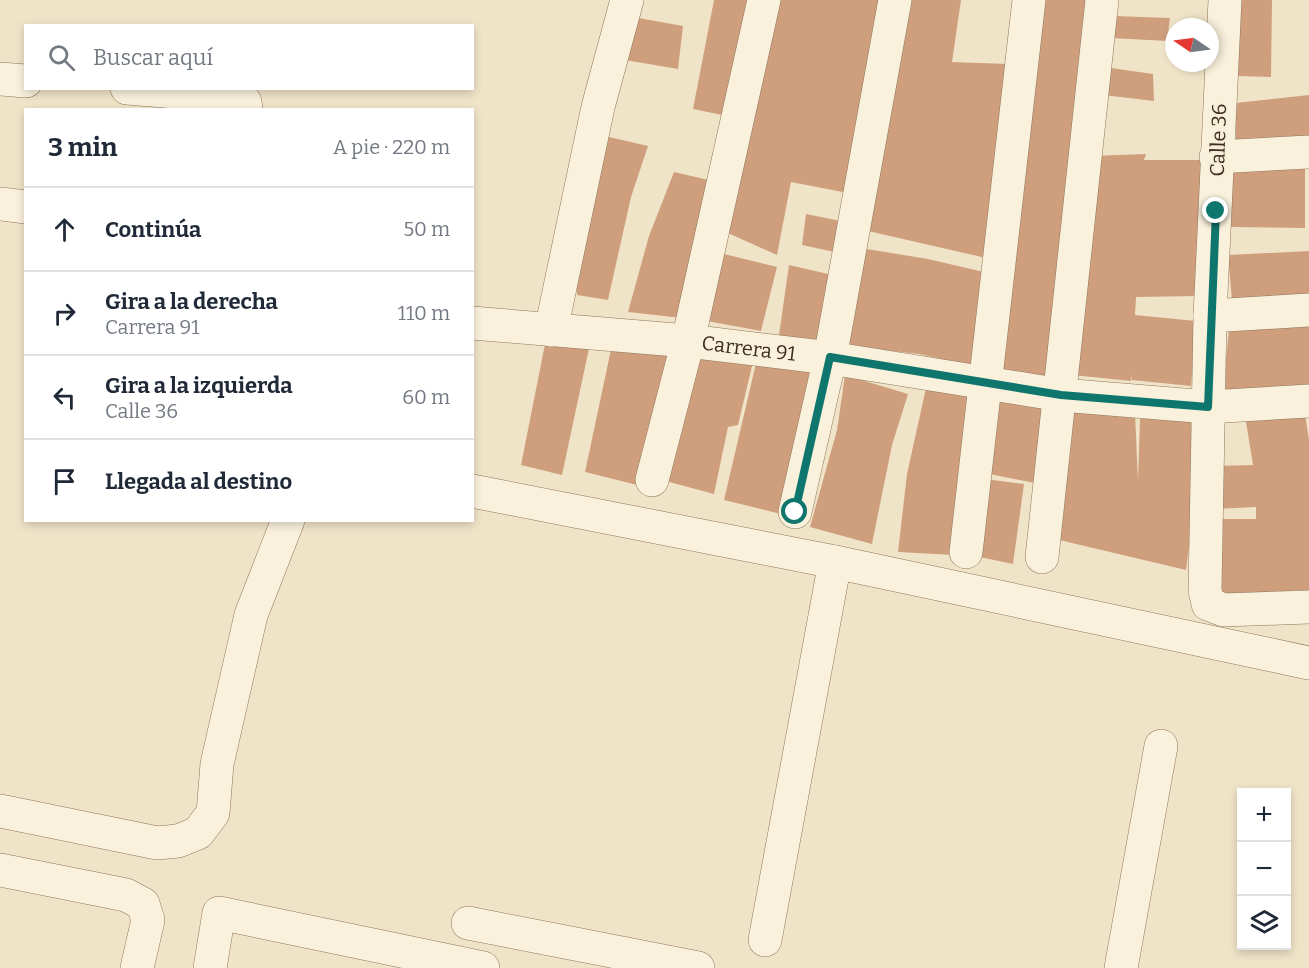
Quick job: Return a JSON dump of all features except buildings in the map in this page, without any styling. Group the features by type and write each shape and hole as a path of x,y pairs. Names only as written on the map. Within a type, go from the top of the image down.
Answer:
{"street":[{"path":"551,330 598,107 627,0"},
{"path":"652,480 688,341 764,0"},
{"path":"795,512 830,357 895,0"},
{"path":"966,552 1029,0"},
{"path":"1042,557 1102,0"},
{"name":"Calle 36","path":"1225,0 1210,316 1205,590 1208,603 1224,610 1309,607"},
{"path":"0,79 24,81"},
{"path":"152,90 239,97 244,99 246,108"},
{"path":"1216,157 1309,152"},
{"path":"0,204 24,207"},
{"path":"1210,316 1309,310"},
{"name":"Carrera 91","path":"474,323 688,341 830,357 1061,395 1208,407 1309,401"},
{"path":"474,491 835,562 1309,663"},
{"path":"0,811 157,843 178,841 198,833 213,813 217,764 251,615 287,522"},
{"path":"765,940 835,562"},
{"path":"1121,968 1161,746"},
{"path":"0,870 126,895 143,904 147,920 137,968"},
{"path":"210,968 219,913 483,968"},
{"path":"468,923 698,968"}],"route":[{"path":"795,512 830,357 1061,395 1208,407 1216,211"}]}
